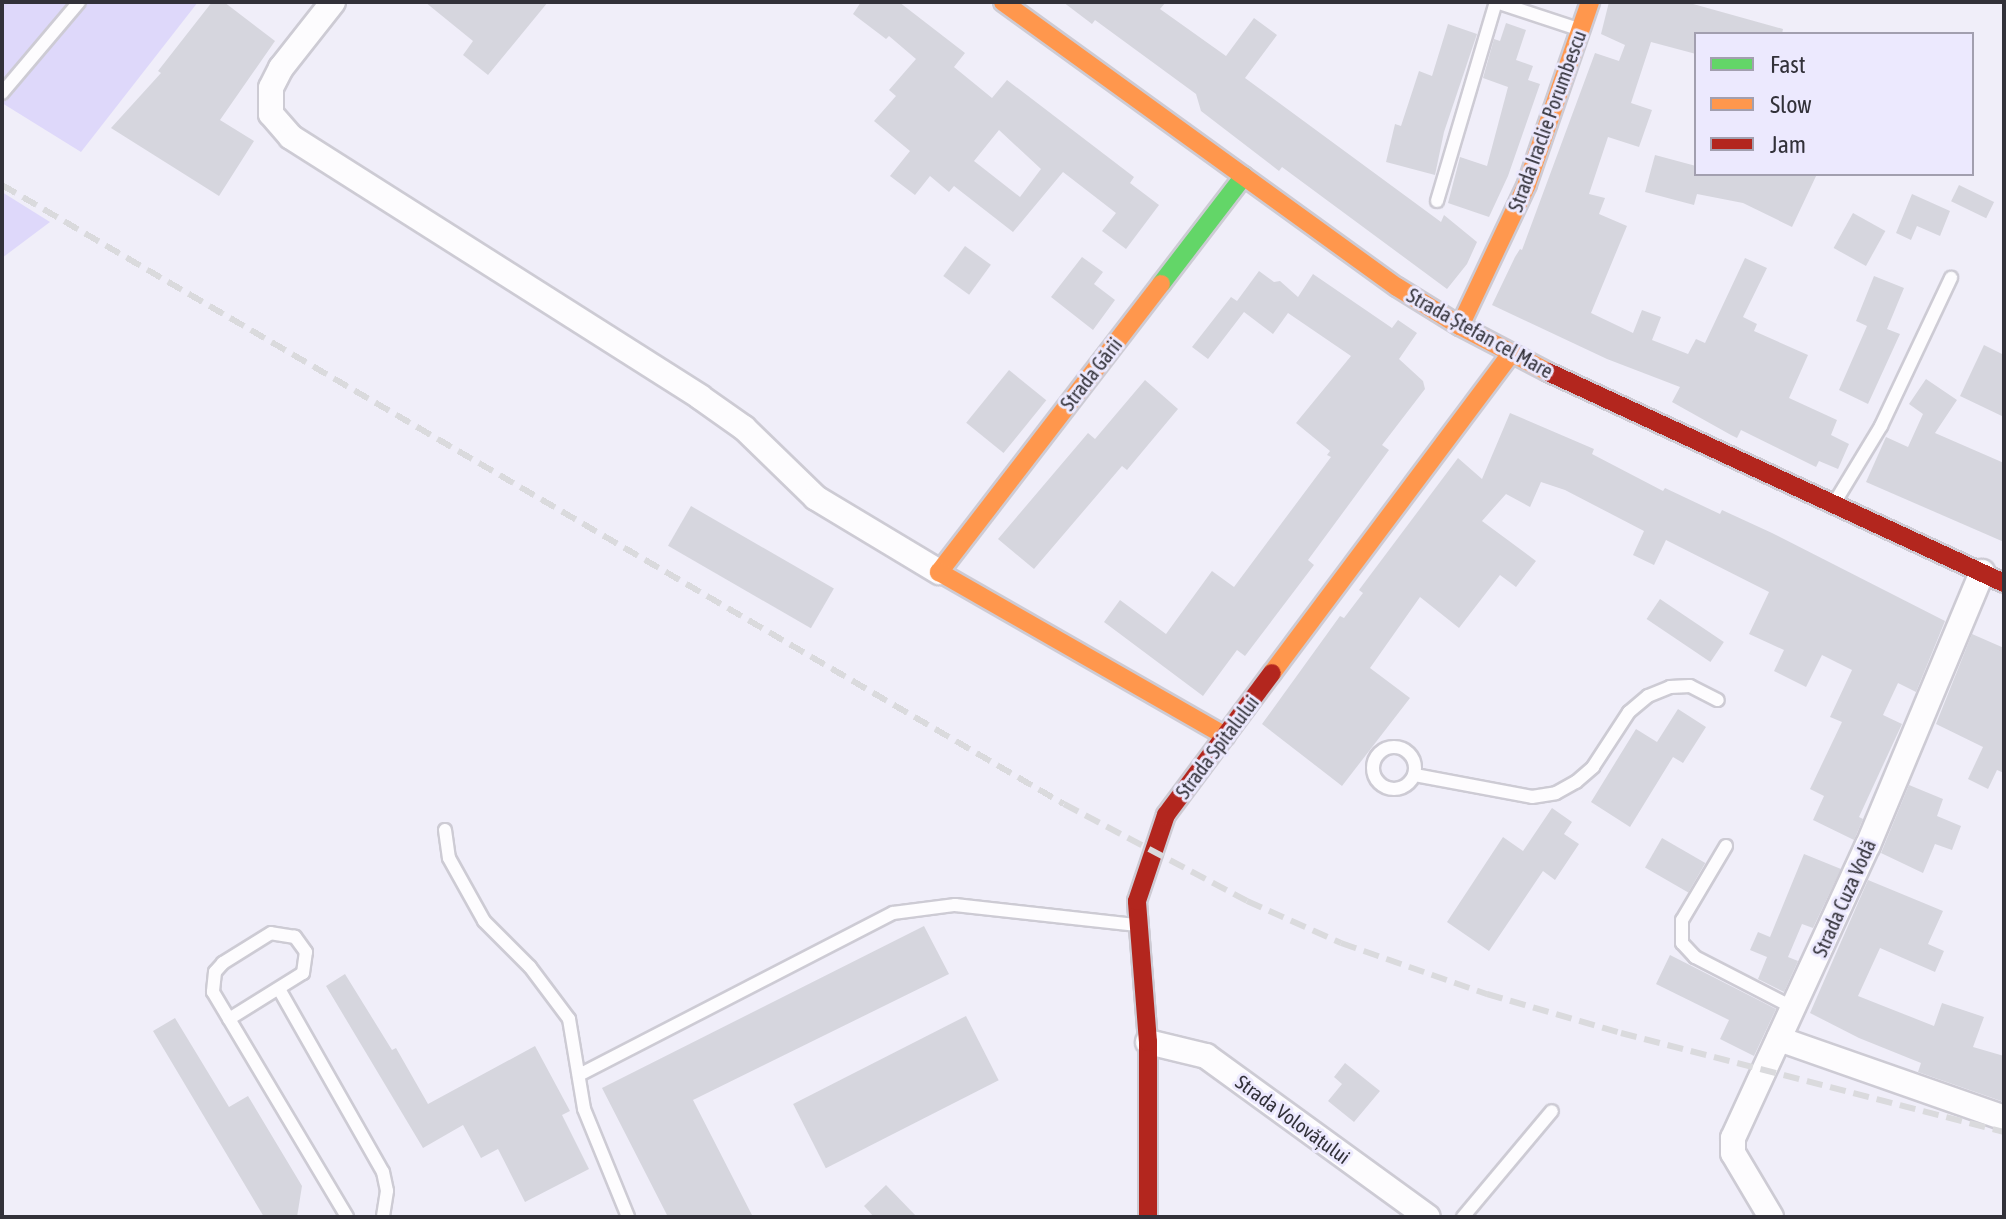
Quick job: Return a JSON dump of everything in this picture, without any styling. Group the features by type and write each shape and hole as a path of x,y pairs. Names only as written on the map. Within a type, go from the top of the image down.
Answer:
{"main road":[{"name":"Strada Ștefan cel Mare","path":"1003,2 1397,287 1460,326 1511,353 1993,577"},
{"name":"Strada Iraclie Porumbescu","path":"1460,326 1527,184 1590,2"},
{"name":"Strada Gării","path":"939,572 1244,176"},
{"name":"Strada Spitalului","path":"1148,1217 1148,1042 1137,901 1166,815 1511,353"},
{"path":"939,572 1225,736"}],"street":[{"path":"333,2 281,68 271,88 271,114 278,125 291,137 744,428 816,498 939,572"},
{"name":"Strada Cuza Vodă","path":"1771,1217 1733,1153 1733,1138 1993,577"},
{"path":"1779,1039 2004,1118"},
{"name":"Strada Volovățului","path":"1148,1042 1206,1056 1428,1217"}],"lane":[{"path":"2,93 79,2"},
{"path":"1437,201 1496,2 1581,30"},
{"path":"1834,504 1881,426 1951,278"},
{"path":"1415,775 1532,797 1556,793 1593,767 1629,712 1648,696 1670,687 1690,686 1718,700"},
{"path":"445,830 449,858 484,921 530,967 569,1019 584,1109 628,1217"},
{"path":"1726,846 1682,920 1682,943 1695,957 1794,1008"},
{"path":"579,1075 893,913 955,905 1138,925"},
{"path":"229,1019 296,980 307,965 304,945 284,933 271,933 215,972 213,992 229,1019 347,1217"},
{"path":"279,989 383,1172 387,1191 383,1217"},
{"path":"1463,1217 1552,1111"}],"shaded area":[{"path":"2,2 198,2 81,152 2,103"},
{"path":"2,192 50,222 2,258"}],"building":[{"path":"212,2 224,2 275,41 220,120 254,141 219,196 111,128 161,73 158,71"},
{"path":"425,2 548,2 488,75 463,55 473,41"},
{"path":"861,2 899,2 965,53 954,67 992,98 1007,80 1134,177 1130,183 1159,205 1126,249 1102,231 1116,213 1063,172 1013,232 954,186 949,192 930,176 915,195 890,176 910,151 874,121 896,96 889,90 916,59 889,36 886,39 853,14","holes":["999,130 1041,169 1020,197 974,161"]},
{"path":"1063,2 1166,2 1160,9 1226,56 1254,18 1277,35 1245,78 1441,222 1444,215 1477,242 1467,264 1447,289 1282,167 1279,171 1201,111 1196,94 1095,20 1092,24"},
{"path":"1609,2 1686,2 1783,29 1782,32 1694,32 1694,53 1651,42 1631,103 1652,110 1639,147 1608,137 1589,194 1605,198 1599,214 1627,226 1591,313 1633,333 1642,310 1661,317 1652,340 1688,354 1696,339 1705,343 1745,258 1767,268 1743,317 1757,324 1754,331 1808,355 1789,398 1837,420 1831,435 1849,444 1838,469 1819,461 1816,467 1741,430 1737,438 1672,402 1680,387 1607,359 1492,305 1515,257 1522,250 1595,53 1619,61 1625,45 1601,34"},
{"path":"1506,23 1526,30 1516,60 1533,66 1528,80 1540,84 1508,176 1489,217 1448,203 1460,157 1487,166 1508,87 1483,78 1494,39 1500,41"},
{"path":"1448,24 1477,34 1444,132 1435,175 1386,162 1395,124 1401,126 1419,71 1432,76"},
{"path":"1655,155 1694,165 1694,176 1816,176 1792,227 1743,203 1697,194 1694,205 1645,192"},
{"path":"1959,185 1994,202 1986,218 1951,201"},
{"path":"1912,194 1950,211 1940,236 1917,226 1911,240 1896,233"},
{"path":"1853,213 1885,231 1866,266 1834,248"},
{"path":"965,246 991,265 969,295 943,276"},
{"path":"1082,257 1103,272 1094,284 1115,300 1093,330 1051,297"},
{"path":"1259,271 1274,282 1280,281 1298,297 1313,274 1392,328 1398,320 1417,333 1399,359 1423,381 1425,389 1382,445 1389,450 1308,560 1314,565 1245,656 1237,650 1203,696 1104,622 1120,600 1166,634 1212,571 1234,587 1331,457 1327,455 1330,451 1296,423 1351,356 1288,313 1273,334 1244,312 1208,359 1192,347 1231,297 1237,301"},
{"path":"1874,276 1904,288 1887,329 1900,334 1868,404 1839,390 1867,326 1856,321"},
{"path":"1984,345 2004,355 2004,417 1960,396"},
{"path":"1009,370 1046,400 1004,453 966,423"},
{"path":"1926,379 1957,400 1935,433 2004,463 2004,542 1866,482 1886,437 1908,447 1923,414 1909,404"},
{"path":"1145,380 1178,409 1127,470 1122,466 1034,569 998,539 1088,433 1095,439"},
{"path":"1510,413 1594,449 1592,454 1663,491 1665,488 1720,514 1722,510 1772,533 1945,621 1916,692 1898,683 1883,715 1902,724 1859,817 1863,819 1854,840 1813,820 1824,796 1810,789 1842,722 1830,717 1852,670 1822,655 1806,687 1774,671 1784,650 1749,634 1769,592 1666,540 1654,565 1633,555 1644,531 1565,490 1541,482 1530,507 1506,494 1482,521 1536,561 1516,587 1500,575 1459,628 1420,597 1370,668 1410,698 1342,786 1262,724 1340,616 1344,618 1363,593 1359,590 1458,458 1482,479"},
{"path":"691,506 834,588 811,628 668,546"},
{"path":"1660,599 1724,642 1710,662 1647,619"},
{"path":"1972,634 2004,648 2004,773 1997,770 1988,789 1968,779 1983,747 1936,724"},
{"path":"1678,709 1706,727 1683,763 1673,757 1630,827 1591,802 1636,729 1657,742"},
{"path":"1909,785 1943,799 1937,816 1961,826 1952,850 1935,844 1923,873 1881,853"},
{"path":"1552,808 1572,822 1564,834 1579,844 1555,880 1543,871 1489,951 1447,922 1503,837 1523,851"},
{"path":"1662,838 1705,863 1688,892 1645,867"},
{"path":"1804,854 1841,869 1813,928 1802,924 1788,957 1798,961 1784,992 1758,979 1767,957 1750,950 1758,932 1770,937"},
{"path":"1868,880 1943,911 1928,944 1944,951 1935,972 1880,948 1858,996 1934,1026 1942,1003 1984,1017 1973,1047 2004,1056 2004,1102 1918,1072 1921,1063 1859,1038 1810,1013"},
{"path":"924,926 949,974 693,1100 753,1217 668,1217 602,1088"},
{"path":"1670,955 1776,1009 1754,1056 1720,1039 1729,1020 1656,984"},
{"path":"345,974 392,1050 396,1048 428,1104 535,1046 570,1111 562,1115 589,1169 525,1202 498,1149 481,1158 463,1125 423,1148 326,986"},
{"path":"966,1016 999,1080 826,1168 793,1104"},
{"path":"175,1018 229,1107 248,1096 302,1186 297,1217 264,1217 153,1031"},
{"path":"1345,1063 1380,1091 1354,1122 1328,1101 1342,1084 1334,1077"},
{"path":"886,1185 917,1217 874,1217 864,1206"}],"railway":[{"path":"2,185 1064,804 1247,901 1341,943 1487,994 1621,1033 2004,1132"}],"traffic: fast":[{"path":"1161,284 1244,176"}],"traffic: slow":[{"path":"1003,2 1397,287 1460,326 1548,372"},
{"path":"1460,326 1527,184 1590,2"},
{"path":"1161,284 939,572 1225,736"},
{"path":"1272,673 1511,353"}],"traffic: jam":[{"path":"1548,372 2004,583"},
{"path":"1148,1217 1148,1042 1137,901 1166,815 1272,673"}]}
